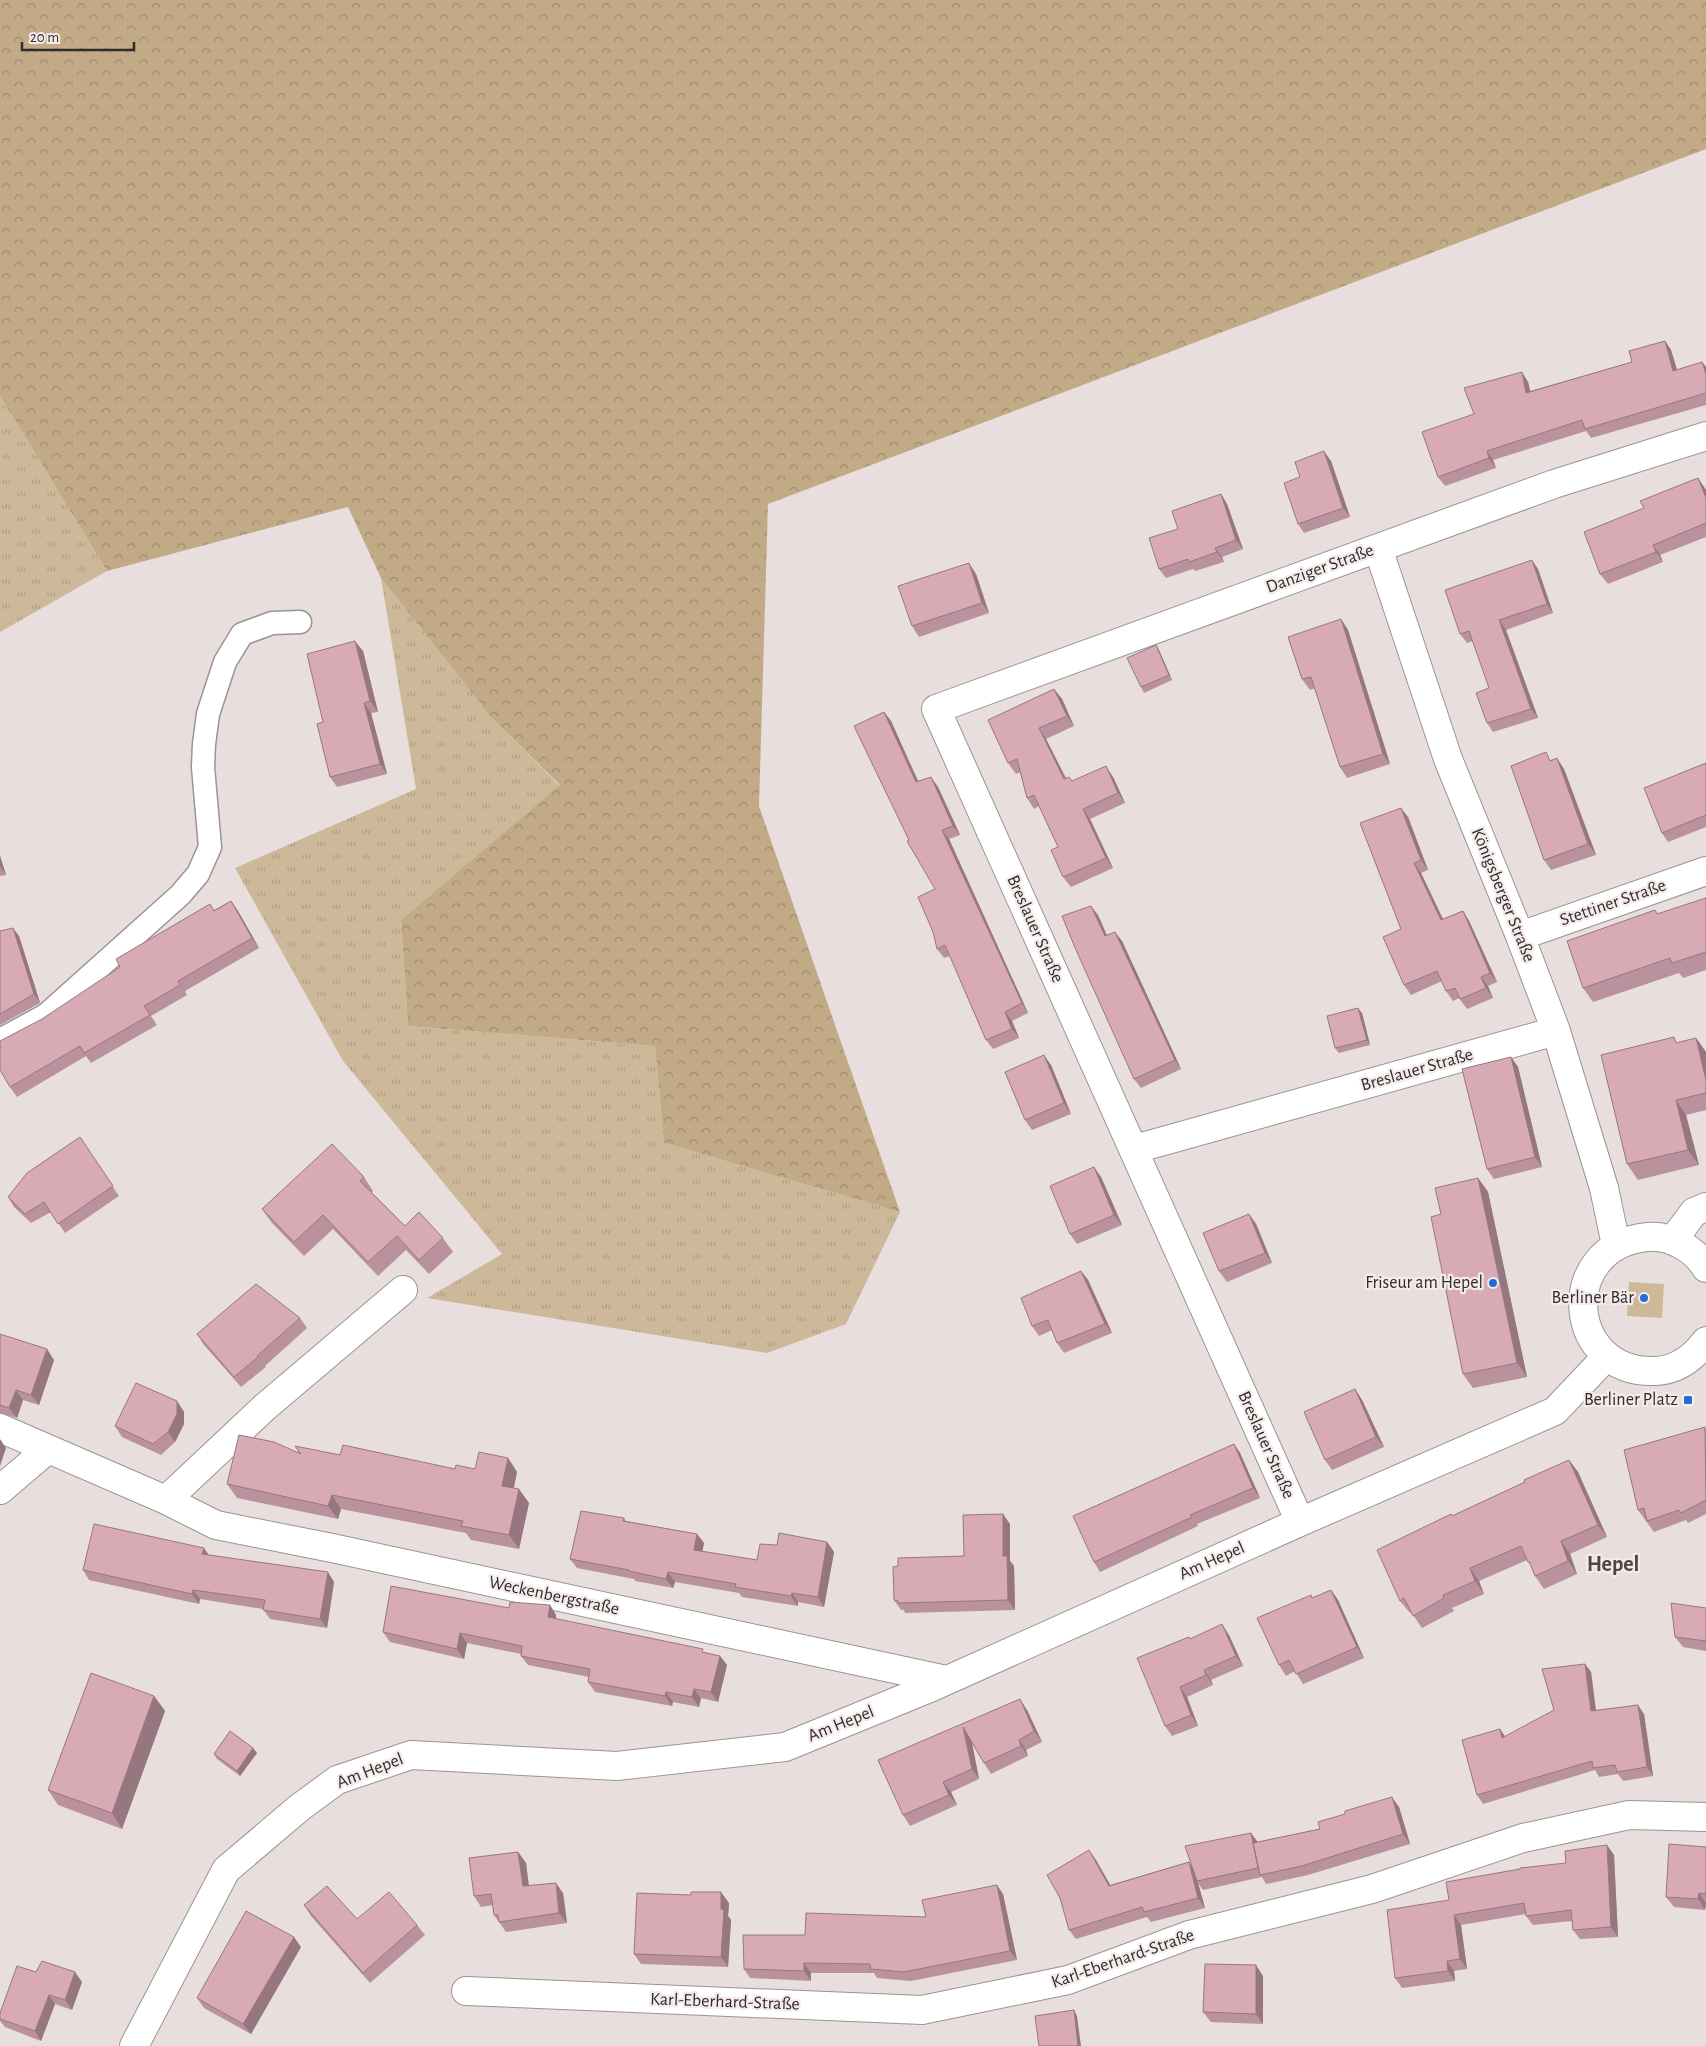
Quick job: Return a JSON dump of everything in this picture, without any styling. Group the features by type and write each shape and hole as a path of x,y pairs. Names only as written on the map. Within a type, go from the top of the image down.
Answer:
{"street":[{"name":"Danziger Straße","path":"936,710 1554,484 1706,436"},
{"name":"Königsberger Straße","path":"1378,548 1448,759 1520,936 1556,1031 1604,1188 1616,1245"},
{"name":"Breslauer Straße","path":"936,710 1135,1149 1300,1522"},
{"name":"Stettiner Straße","path":"1520,936 1706,871"},
{"name":"Breslauer Straße","path":"1135,1149 1556,1031"},
{"path":"1672,1240 1694,1212 1706,1208"},
{"path":"1704,1349 1682,1364 1663,1370 1644,1371 1625,1367 1607,1356 1592,1340 1584,1320 1582,1298 1587,1277 1599,1259 1616,1245 1634,1238 1654,1237 1672,1240 1689,1250 1706,1268"},
{"path":"166,1500 264,1407 403,1290"},
{"name":"Am Hepel","path":"134,2046 226,1870 300,1808 337,1780 411,1755 617,1766 785,1748 946,1680 1554,1411 1607,1356"},
{"name":"Weckenbergstraße","path":"0,1428 166,1500 216,1525 332,1548 946,1680"},
{"path":"0,1490 48,1448"},
{"name":"Karl-Eberhard-Straße","path":"466,1991 922,2010 1068,1980 1189,1935 1372,1889 1523,1838 1628,1815 1706,1817"}],"lane":[{"path":"0,1040 46,1016 180,895 198,874 210,847 203,767 204,744 208,714 225,662 242,634 272,623 300,622"}],"green space":[{"path":"0,0 1706,0 1706,149 768,504 759,806 900,1212 664,1143 655,1046 408,1026 401,920 560,785 491,717 381,578 348,507 107,571 0,396"},
{"path":"0,396 107,571 0,632"},
{"path":"381,578 491,717 560,786 401,920 408,1026 655,1046 664,1143 900,1212 846,1324 767,1353 427,1298 502,1254 343,1061 235,868 416,789"},
{"path":"1629,1282 1664,1284 1662,1318 1627,1316"}],"building":[{"path":"1665,341 1673,371 1702,362 1706,374 1706,393 1585,429 1582,420 1487,451 1489,458 1438,477 1422,432 1474,414 1464,388 1522,372 1526,393 1632,362 1629,351"},
{"path":"1324,451 1343,508 1298,524 1284,483 1300,477 1295,462"},
{"path":"1698,478 1706,498 1706,523 1653,545 1656,552 1600,574 1584,532 1644,508 1640,501"},
{"path":"1221,494 1236,540 1215,548 1217,552 1189,562 1188,559 1159,569 1149,538 1178,529 1172,511"},
{"path":"1532,560 1547,604 1499,620 1531,709 1487,723 1476,693 1489,688 1469,631 1460,634 1445,590"},
{"path":"969,563 982,603 912,626 898,586"},
{"path":"1341,619 1383,754 1340,767 1311,677 1302,679 1288,637"},
{"path":"355,641 370,701 364,703 380,764 330,777 317,724 323,722 307,654"},
{"path":"1156,645 1169,675 1141,687 1127,658"},
{"path":"1054,689 1067,716 1039,728 1064,779 1069,777 1072,781 1106,766 1118,793 1083,809 1106,858 1063,877 1051,850 1058,847 1034,795 1027,798 1017,759 1008,763 988,720"},
{"path":"884,712 916,782 931,777 953,826 942,830 1022,1003 1005,1012 1012,1029 986,1040 945,945 937,949 933,932 918,897 935,889 907,841 909,840 854,726"},
{"path":"1546,752 1550,761 1557,758 1588,844 1544,860 1511,766"},
{"path":"1706,763 1706,815 1662,833 1644,788"},
{"path":"1401,808 1421,860 1414,863 1441,920 1463,911 1490,973 1481,977 1486,988 1460,999 1455,988 1446,991 1437,971 1404,985 1383,937 1401,929 1360,823"},
{"path":"1706,898 1706,952 1672,963 1670,958 1583,988 1567,941 1655,910 1657,914"},
{"path":"231,901 252,938 178,981 180,985 144,1006 150,1015 84,1053 80,1046 10,1087 0,1070 0,1041 42,1019 120,967 116,959 210,904 214,911"},
{"path":"1091,906 1105,936 1115,932 1175,1060 1134,1079 1062,916"},
{"path":"13,928 34,994 0,1014 0,931"},
{"path":"1358,1008 1367,1040 1335,1048 1327,1016"},
{"path":"1674,1037 1676,1043 1696,1038 1706,1080 1706,1093 1676,1100 1688,1150 1627,1164 1601,1055"},
{"path":"1044,1055 1064,1103 1025,1120 1005,1072"},
{"path":"1511,1057 1535,1157 1487,1169 1462,1069"},
{"path":"80,1137 113,1186 58,1224 44,1202 25,1214 8,1197 27,1173"},
{"path":"332,1144 364,1177 360,1181 405,1226 419,1212 443,1238 419,1260 397,1236 368,1262 323,1215 294,1242 262,1209"},
{"path":"1094,1167 1114,1215 1070,1234 1050,1186"},
{"path":"1478,1178 1517,1363 1463,1374 1431,1217 1441,1214 1435,1188"},
{"path":"1249,1214 1265,1253 1219,1271 1203,1233"},
{"path":"1081,1271 1105,1324 1057,1343 1048,1320 1032,1326 1021,1298"},
{"path":"256,1284 300,1318 234,1377 197,1334"},
{"path":"0,1334 47,1349 31,1395 16,1390 9,1408 0,1405"},
{"path":"136,1383 177,1401 177,1414 168,1432 153,1444 115,1426"},
{"path":"1355,1389 1376,1437 1325,1460 1304,1412"},
{"path":"1705,1427 1706,1500 1681,1513 1679,1510 1647,1521 1644,1508 1638,1510 1624,1450"},
{"path":"239,1435 274,1442 301,1454 295,1446 340,1455 343,1445 455,1469 456,1465 475,1469 479,1452 508,1458 502,1486 519,1489 509,1535 461,1526 463,1521 332,1495 328,1506 227,1484"},
{"path":"1234,1444 1253,1488 1190,1515 1192,1517 1094,1562 1073,1516"},
{"path":"1569,1460 1598,1525 1561,1541 1568,1561 1535,1576 1521,1546 1470,1568 1475,1581 1443,1595 1444,1598 1413,1616 1404,1598 1400,1601 1377,1550"},
{"path":"581,1511 624,1518 623,1521 697,1534 694,1550 757,1560 760,1544 777,1545 779,1533 827,1542 818,1597 792,1593 791,1596 735,1587 736,1584 668,1572 666,1579 570,1559"},
{"path":"1003,1514 1003,1556 1007,1556 1008,1600 899,1603 894,1600 893,1567 898,1566 898,1558 964,1556 963,1515"},
{"path":"94,1524 204,1548 202,1554 328,1572 320,1619 263,1610 265,1600 193,1590 192,1594 83,1570"},
{"path":"391,1586 509,1608 510,1602 550,1605 548,1617 703,1649 702,1652 720,1656 711,1692 694,1689 692,1697 666,1692 665,1696 588,1682 590,1669 521,1656 522,1646 460,1633 457,1649 383,1632"},
{"path":"1331,1590 1357,1647 1296,1674 1289,1660 1279,1665 1257,1618 1311,1595 1312,1598"},
{"path":"1671,1603 1706,1608 1706,1641 1675,1637"},
{"path":"1222,1624 1236,1656 1204,1670 1206,1675 1180,1687 1191,1715 1165,1726 1137,1658 1189,1637 1190,1639"},
{"path":"1585,1664 1591,1711 1638,1705 1647,1767 1617,1772 1615,1765 1593,1768 1592,1761 1477,1795 1462,1740 1500,1729 1502,1738 1554,1710 1542,1669"},
{"path":"91,1673 154,1696 112,1813 48,1790"},
{"path":"1020,1699 1034,1731 1019,1740 1021,1746 984,1763 963,1727 972,1769 943,1782 949,1795 903,1815 878,1760"},
{"path":"230,1731 253,1748 237,1771 214,1754"},
{"path":"1392,1797 1403,1834 1302,1866 1260,1875 1253,1843 1320,1829 1318,1822 1345,1814 1345,1811"},
{"path":"1251,1833 1258,1868 1197,1881 1185,1846"},
{"path":"1669,1844 1706,1847 1706,1894 1699,1893 1698,1899 1666,1897"},
{"path":"1607,1845 1611,1927 1573,1930 1571,1910 1526,1916 1524,1903 1454,1915 1460,1959 1447,1961 1448,1971 1395,1978 1387,1910 1449,1900 1446,1882 1520,1868 1566,1863 1565,1851"},
{"path":"1089,1850 1109,1886 1189,1862 1198,1898 1144,1912 1142,1907 1069,1930 1060,1898 1047,1875"},
{"path":"518,1852 523,1886 556,1883 559,1913 499,1922 498,1915 494,1915 491,1894 474,1896 469,1858"},
{"path":"997,1885 1010,1951 904,1972 871,1969 870,1964 804,1963 804,1971 744,1969 743,1935 805,1935 806,1913 926,1917 922,1900"},
{"path":"327,1886 357,1919 389,1892 417,1925 363,1973 304,1905"},
{"path":"691,1892 721,1892 721,1909 724,1910 721,1957 634,1954 637,1893 691,1895"},
{"path":"246,1911 294,1937 243,2024 197,1998"},
{"path":"42,1961 75,1972 65,2000 49,1995 35,2031 0,2019 0,2013 17,1966 36,1972"},
{"path":"1205,1964 1256,1965 1256,2014 1203,2012"},
{"path":"1074,2010 1078,2046 1039,2046 1035,2016"}],"place":[{"name":"Friseur am Hepel","path":"1493,1283"},
{"name":"Berliner Bär","path":"1644,1298"},
{"name":"Berliner Platz","path":"1688,1400"}],"district":[{"name":"Hepel","path":"1613,1564"}]}
